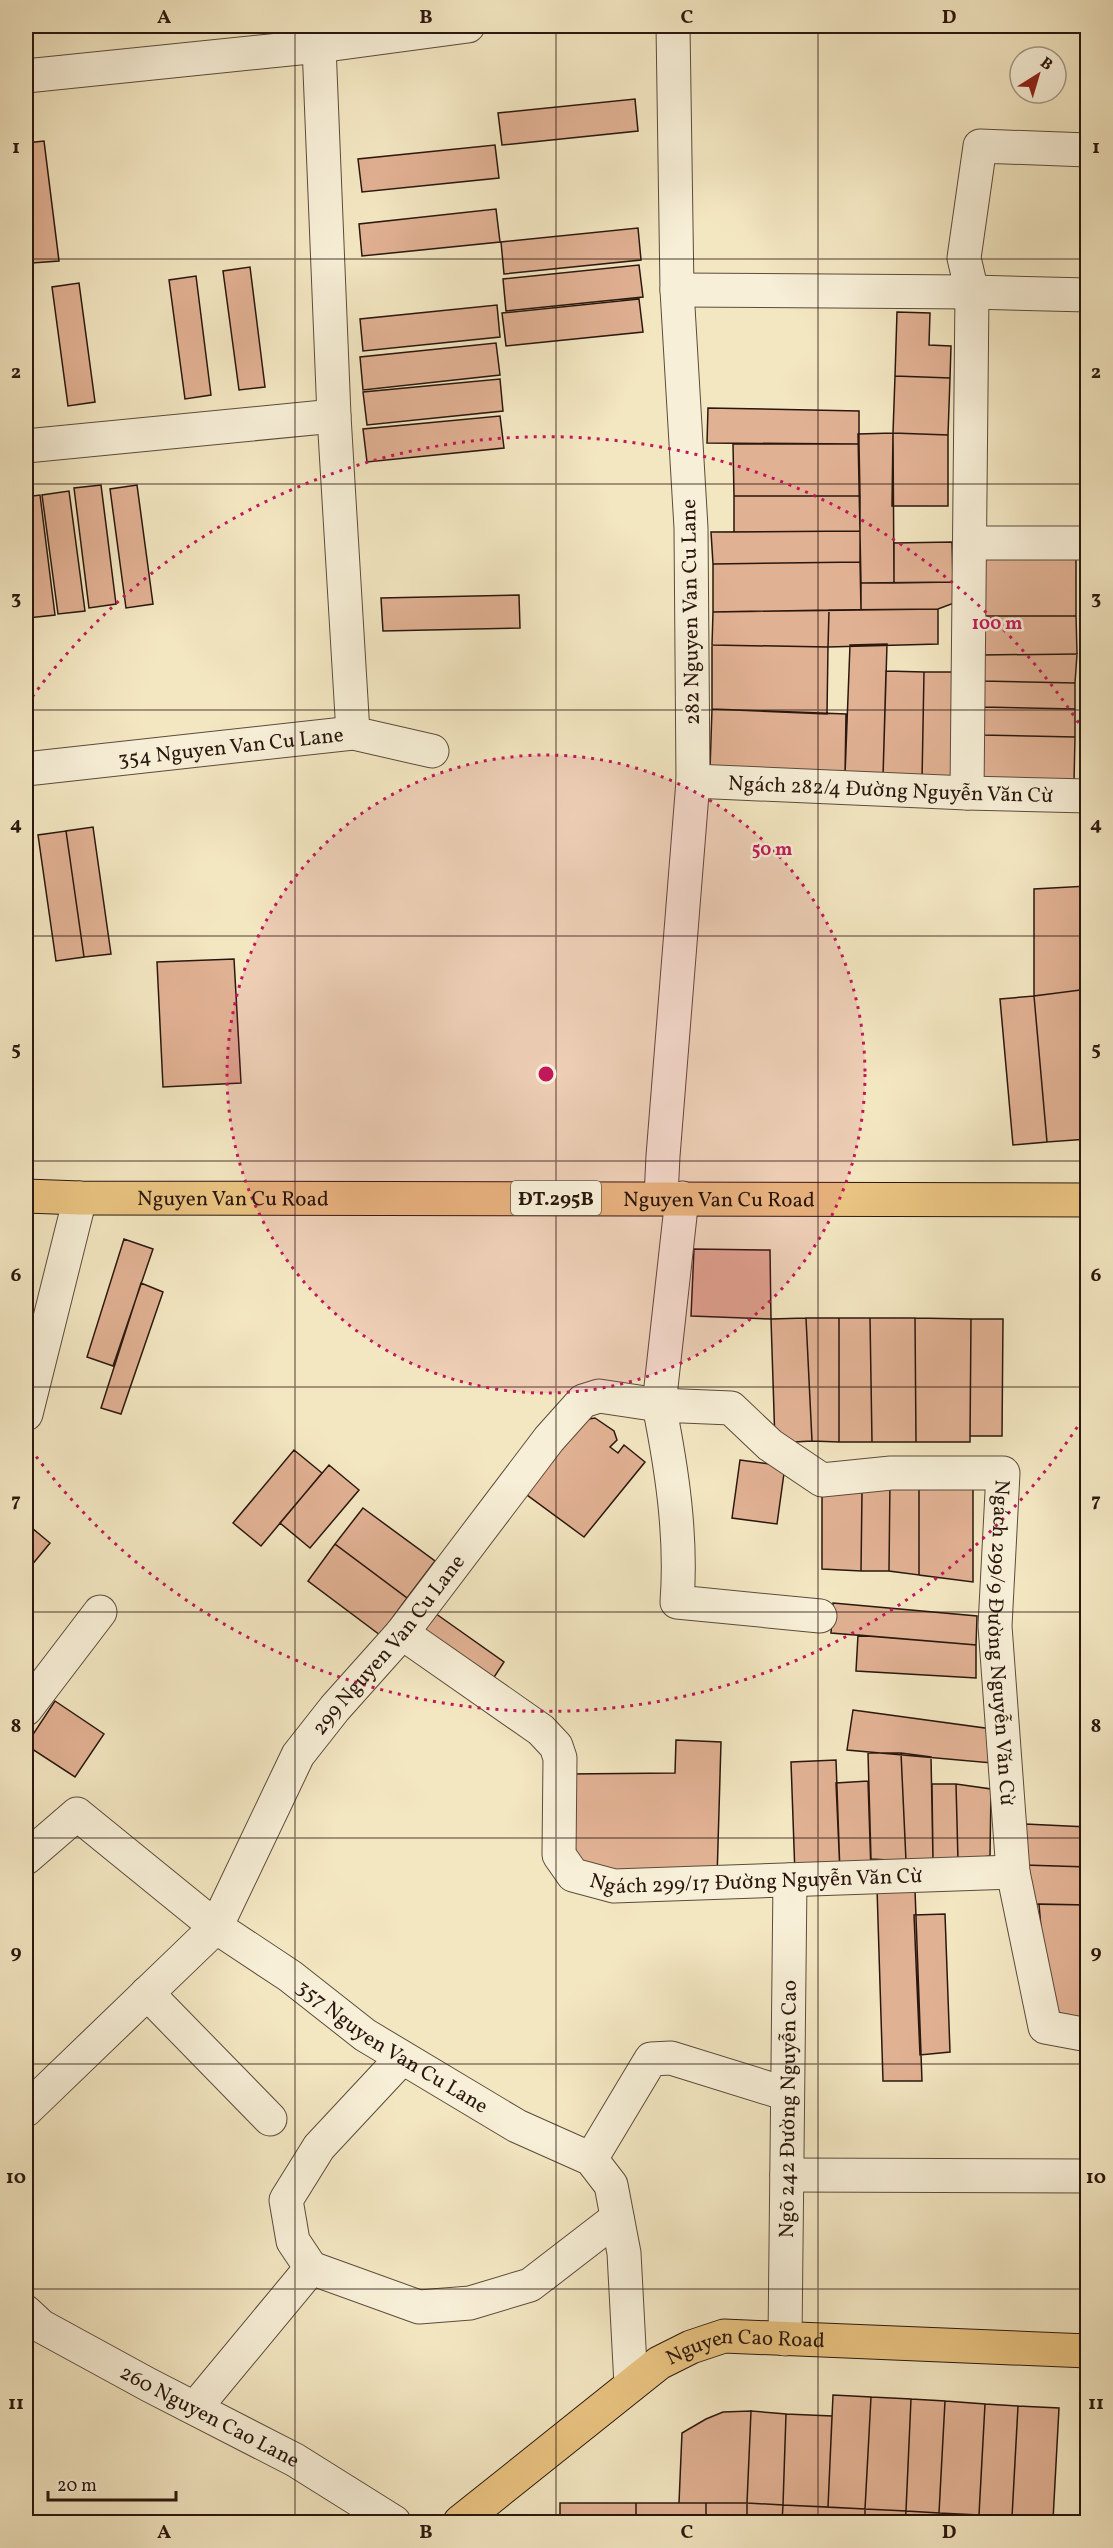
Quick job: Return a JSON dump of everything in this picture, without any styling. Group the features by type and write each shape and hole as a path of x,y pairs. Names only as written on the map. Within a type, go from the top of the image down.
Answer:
{"main road":[{"name":"Nguyen Van Cu Road","path":"26,1196 1088,1200"},
{"name":"Nguyen Cao Road","path":"460,2523 659,2362 691,2347 724,2336 1088,2351"}],"street":[{"path":"26,76 319,46 468,26"},
{"name":"282 Nguyen Van Cu Lane","path":"672,1198 663,1156 693,781 691,528 677,290 673,26"},
{"path":"319,46 334,416 353,733"},
{"path":"967,793 972,292 964,258 980,146 1088,150"},
{"path":"677,290 1088,295"},
{"path":"26,446 334,416"},
{"path":"970,543 1088,543"},
{"name":"354 Nguyen Van Cu Lane","path":"26,769 353,733 432,751"},
{"name":"Ngách 282/4 Đường Nguyễn Văn Cừ","path":"693,781 1088,796"},
{"path":"26,1414 80,1198"},
{"path":"672,1198 659,1405 672,1472 679,1568 677,1602 820,1616"},
{"name":"299 Nguyen Van Cu Lane","path":"26,2110 216,1927 298,1755 334,1708 402,1633 549,1439 583,1401 599,1396 659,1405"},
{"name":"Ngách 299/9 Đường Nguyễn Văn Cừ","path":"659,1405 731,1408 770,1445 822,1480 891,1473 1003,1473 996,1626 1013,1872 1045,2027 1088,2035"},
{"path":"26,1709 100,1612"},
{"name":"Ngách 299/17 Đường Nguyễn Văn Cừ","path":"402,1633 541,1730 556,1746 560,1758 559,1855 573,1875 614,1887 1013,1872"},
{"name":"357 Nguyen Van Cu Lane","path":"26,1858 77,1814 216,1927 290,1976 365,2035 517,2126 591,2159 611,2185 624,2253 631,2385"},
{"name":"Ngõ 242 Đường Nguyễn Cao","path":"785,2339 790,1880"},
{"path":"147,1993 270,2119"},
{"path":"402,2058 319,2147 286,2200 293,2241 311,2268 419,2307 470,2303 530,2285 617,2218"},
{"path":"591,2159 651,2059 671,2058 787,2094"},
{"path":"787,2175 1088,2176"},
{"path":"195,2408 311,2268"},
{"name":"260 Nguyen Cao Lane","path":"31,2328 295,2460 394,2523"}],"building":[{"path":"635,99 638,131 502,145 498,113"},
{"path":"44,141 59,261 32,263 26,211 26,143"},
{"path":"495,145 499,178 362,192 358,159"},
{"path":"496,209 500,242 362,256 359,224"},
{"path":"638,228 641,260 504,274 501,242"},
{"path":"639,265 643,297 506,311 503,279"},
{"path":"250,267 265,387 239,390 223,271"},
{"path":"196,276 211,395 185,399 169,280"},
{"path":"79,283 95,402 68,406 52,287"},
{"path":"639,299 643,332 506,346 502,313"},
{"path":"497,305 500,337 363,351 360,319"},
{"path":"897,312 930,313 929,345 951,346 950,378 895,376"},
{"path":"496,343 500,375 363,390 360,357"},
{"path":"895,376 950,378 948,435 893,433"},
{"path":"500,379 503,411 367,425 363,392"},
{"path":"708,408 859,411 859,444 707,443"},
{"path":"500,416 504,448 367,462 363,429"},
{"path":"893,433 894,583 861,583 858,434"},
{"path":"893,433 948,435 948,506 892,506"},
{"path":"733,444 859,444 860,496 734,496"},
{"path":"101,485 116,604 89,608 74,488"},
{"path":"137,485 153,604 126,608 110,489"},
{"path":"69,491 85,611 58,614 42,495"},
{"path":"40,495 55,615 28,618 26,497"},
{"path":"734,496 860,496 860,531 734,532"},
{"path":"860,531 860,562 713,564 711,532"},
{"path":"952,542 953,582 894,583 894,543"},
{"path":"1076,553 1076,616 981,616 980,554"},
{"path":"860,562 861,610 713,612 713,564"},
{"path":"953,582 954,603 938,609 861,610 861,583"},
{"path":"519,595 520,628 383,631 381,598"},
{"path":"938,609 938,644 828,647 829,610"},
{"path":"829,610 828,647 712,645 713,612"},
{"path":"981,616 1076,616 1077,654 982,655"},
{"path":"887,644 883,777 845,775 850,645"},
{"path":"712,645 828,647 827,714 712,709"},
{"path":"1077,654 1075,683 981,681 982,655"},
{"path":"886,671 924,672 922,781 883,777"},
{"path":"924,672 956,672 951,782 922,781"},
{"path":"981,681 1075,683 1075,709 982,707"},
{"path":"982,707 1075,709 1075,737 981,735"},
{"path":"712,709 846,714 845,775 710,770"},
{"path":"981,735 1075,737 1074,783 981,781"},
{"path":"93,827 111,954 84,957 66,831"},
{"path":"66,831 84,957 56,961 38,835"},
{"path":"1088,886 1088,989 1034,996 1034,889"},
{"path":"234,959 241,1083 163,1087 157,962"},
{"path":"1088,989 1088,1139 1047,1142 1034,996"},
{"path":"1034,996 1047,1142 1013,1145 1000,999"},
{"path":"124,1239 153,1249 113,1366 87,1357"},
{"path":"694,1249 770,1250 771,1319 691,1316"},
{"path":"141,1283 163,1292 121,1414 101,1408"},
{"path":"806,1318 839,1318 839,1442 812,1441"},
{"path":"806,1318 812,1441 775,1443 771,1319"},
{"path":"839,1318 870,1318 872,1442 839,1442"},
{"path":"870,1318 915,1318 916,1442 872,1442"},
{"path":"915,1318 971,1319 970,1442 916,1442"},
{"path":"971,1319 1003,1319 1002,1436 970,1436"},
{"path":"595,1418 614,1431 617,1440 610,1447 618,1453 624,1445 645,1462 584,1537 523,1492 583,1420"},
{"path":"294,1450 322,1473 261,1546 233,1523"},
{"path":"740,1460 785,1466 777,1524 732,1518"},
{"path":"329,1465 359,1490 310,1548 280,1523"},
{"path":"919,1479 919,1575 889,1571 890,1480"},
{"path":"919,1479 973,1479 973,1582 919,1575"},
{"path":"890,1480 889,1571 861,1571 862,1492"},
{"path":"822,1492 862,1492 861,1571 822,1569"},
{"path":"363,1508 435,1561 407,1598 335,1544"},
{"path":"26,1523 50,1543 26,1572"},
{"path":"335,1544 407,1598 380,1635 308,1581"},
{"path":"833,1603 977,1616 976,1645 831,1633"},
{"path":"432,1611 504,1662 487,1688 414,1636"},
{"path":"858,1635 976,1645 976,1678 856,1671"},
{"path":"55,1701 104,1734 75,1777 26,1745"},
{"path":"853,1710 992,1729 992,1763 847,1750"},
{"path":"676,1740 721,1742 717,1879 614,1882 577,1863 567,1774 675,1773"},
{"path":"868,1753 901,1753 906,1861 871,1859"},
{"path":"901,1753 931,1757 933,1861 906,1861"},
{"path":"836,1760 840,1873 795,1875 791,1762"},
{"path":"868,1781 871,1872 840,1873 836,1783"},
{"path":"932,1784 956,1784 958,1861 933,1861"},
{"path":"956,1784 991,1789 990,1856 958,1861"},
{"path":"1025,1824 1088,1827 1088,1867 1024,1865"},
{"path":"1024,1865 1088,1867 1088,1905 1025,1904"},
{"path":"877,1888 915,1890 922,2081 883,2081"},
{"path":"1039,1904 1088,1905 1088,2020 1055,2021 1043,1952"},
{"path":"945,1914 950,2052 920,2055 914,1915"},
{"path":"833,2395 871,2397 865,2509 828,2507"},
{"path":"871,2397 911,2399 906,2511 865,2509"},
{"path":"911,2399 945,2401 939,2513 906,2511"},
{"path":"945,2401 985,2404 979,2515 939,2513"},
{"path":"985,2404 1018,2406 1012,2517 979,2515"},
{"path":"1018,2406 1059,2408 1053,2520 1012,2517"},
{"path":"751,2411 786,2414 783,2505 747,2503"},
{"path":"751,2411 747,2503 679,2503 682,2433 723,2412"},
{"path":"786,2414 832,2416 828,2507 783,2505"},
{"path":"560,2503 636,2503 636,2522 560,2522"},
{"path":"636,2503 706,2503 706,2522 636,2522"},
{"path":"706,2503 747,2503 747,2522 706,2522"},
{"path":"747,2503 783,2505 782,2522 747,2522"},
{"path":"783,2505 865,2509 865,2522 782,2522"},
{"path":"865,2509 906,2511 905,2522 865,2522"},
{"path":"906,2511 939,2513 939,2522 905,2522"},
{"path":"939,2513 979,2515 979,2522 939,2522"},
{"path":"979,2515 1012,2517 1012,2522 979,2522"},
{"path":"1012,2517 1053,2520 1053,2522 1012,2522"}]}
